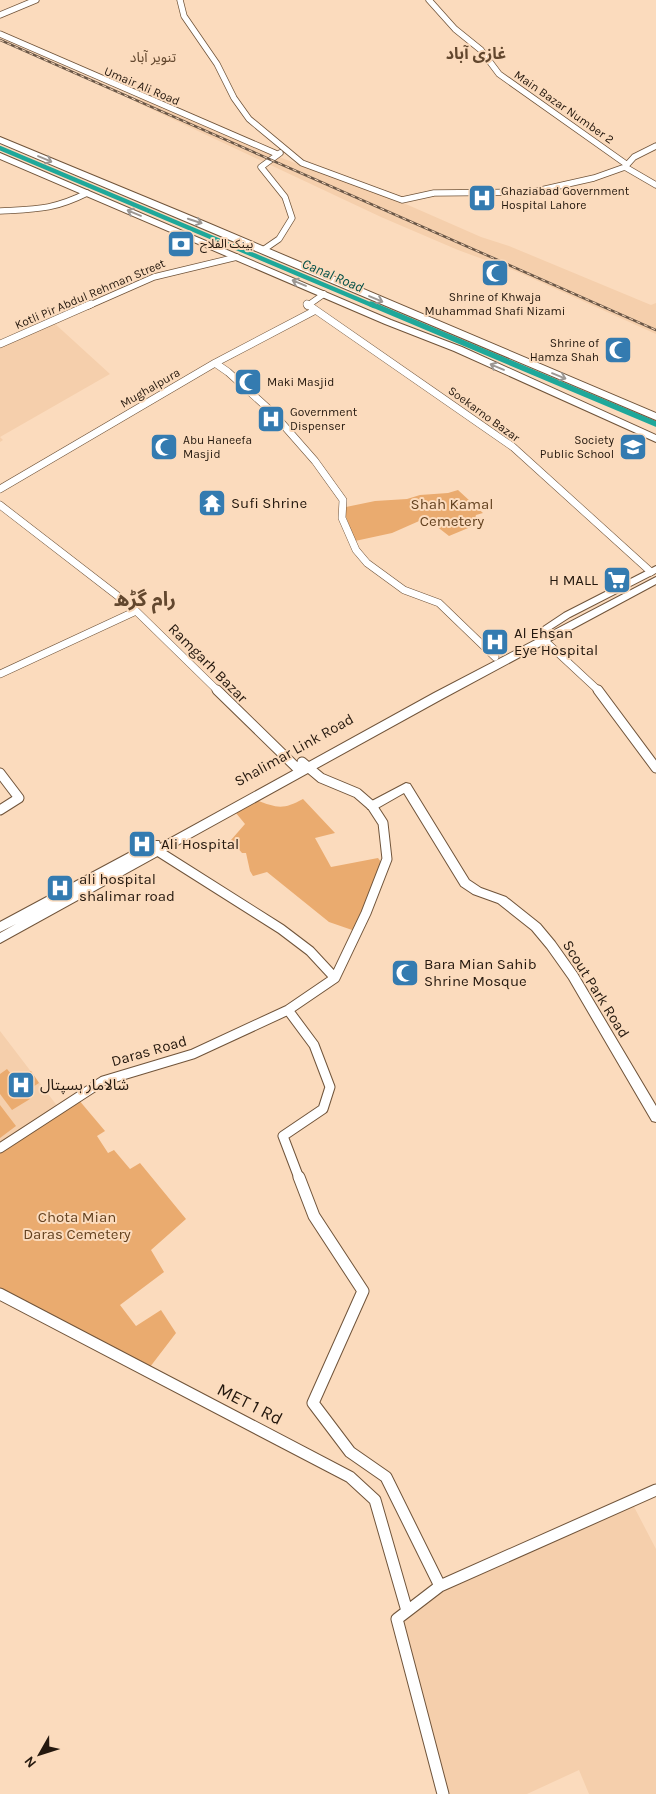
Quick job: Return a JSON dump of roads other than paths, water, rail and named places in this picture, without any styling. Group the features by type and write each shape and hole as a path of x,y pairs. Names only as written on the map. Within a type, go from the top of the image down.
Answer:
{"highway":[{"path":"0,140 656,417"},
{"path":"0,156 656,433"},
{"path":"580,385 656,411"},
{"path":"558,393 656,439"}],"main road":[{"path":"540,637 606,603 655,574"},
{"path":"540,637 567,615 655,574"},
{"path":"540,637 614,609 656,588"},
{"name":"Shalimar Link Road","path":"301,767 495,656 540,637"},
{"name":"Shalimar Link Road","path":"0,938 154,848 540,637"},
{"name":"Scout Park Road","path":"372,806 406,787 465,883 476,891 502,900 536,927 573,976 656,1117"},
{"name":"Shalimar Link Road","path":"0,927 154,848"}],"street":[{"path":"0,16 36,0"},
{"path":"180,0 184,16 217,64 234,98 249,119 285,151 302,162 402,200 434,193 532,192 594,178 626,166 638,155 656,146"},
{"name":"Main Bazar Number 2","path":"429,0 455,29 481,50 499,74 626,166 656,185"},
{"name":"Umair Ali Road","path":"0,34 164,107 278,154"},
{"path":"263,250 279,239 292,218 285,197 261,167 285,151"},
{"path":"0,211 47,208 87,193"},
{"name":"Kotli Pir Abdul Rehman Street","path":"0,344 154,276 236,256"},
{"path":"314,310 306,305 324,294"},
{"name":"Mughalpura","path":"0,489 215,363 314,310"},
{"name":"Soekarno Bazar","path":"314,310 513,447 655,574"},
{"path":"215,363 228,372 272,412 315,461 343,500 342,518 356,550 367,562 404,590 439,603 495,656"},
{"name":"Ramgarh Bazar","path":"0,505 136,611 301,767 321,778 349,788 372,806"},
{"path":"0,674 136,611"},
{"path":"540,637 602,693 656,768"},
{"path":"0,773 18,798 0,810"},
{"path":"154,848 281,928 337,975 366,913 387,859 383,823 372,806"},
{"name":"Daras Road","path":"0,1148 103,1081 193,1054 288,1010 337,975"},
{"path":"288,1010 314,1045 330,1087 323,1109 284,1136 314,1216 363,1291 313,1403 350,1452 386,1477 440,1586"},
{"name":"MET 1 Rd","path":"0,1294 326,1462 350,1477 375,1500 444,1794"},
{"path":"402,1615 440,1586 656,1490"}],"waterway":[{"name":"Canal Road","path":"0,148 374,306"},
{"name":"Canal Road","path":"371,304 656,424"}],"railway":[{"path":"0,40 656,330"}],"place":[{"name":"Ghaziabad Government Hospital Lahore","path":"482,198"},
{"name":"بینک الفلاح","path":"181,244"},
{"name":"Shrine of Khwaja Muhammad Shafi Nizami","path":"495,273"},
{"name":"Shrine of Hamza Shah","path":"618,350"},
{"name":"Maki Masjid","path":"248,382"},
{"name":"Government Dispenser","path":"271,419"},
{"name":"Abu Haneefa Masjid","path":"164,447"},
{"name":"Society Public School","path":"633,447"},
{"name":"Sufi Shrine","path":"212,503"},
{"name":"H MALL","path":"617,580"},
{"name":"Al Ehsan Eye Hospital","path":"495,642"},
{"name":"Ali Hospital","path":"142,844"},
{"name":"ali hospital shalimar road","path":"60,888"},
{"name":"Bara Mian Sahib Shrine Mosque","path":"405,973"},
{"name":"شالامار ہسپتال","path":"21,1085"}],"district":[{"name":"غازى آباد","path":"476,53"},
{"name":"تنویر آباد","path":"153,57"},
{"name":"رام گڑھ","path":"145,599"}],"park label":[{"name":"Shah Kamal Cemetery","path":"452,512"},
{"name":"Chota Mian Daras Cemetery","path":"77,1226"}]}
